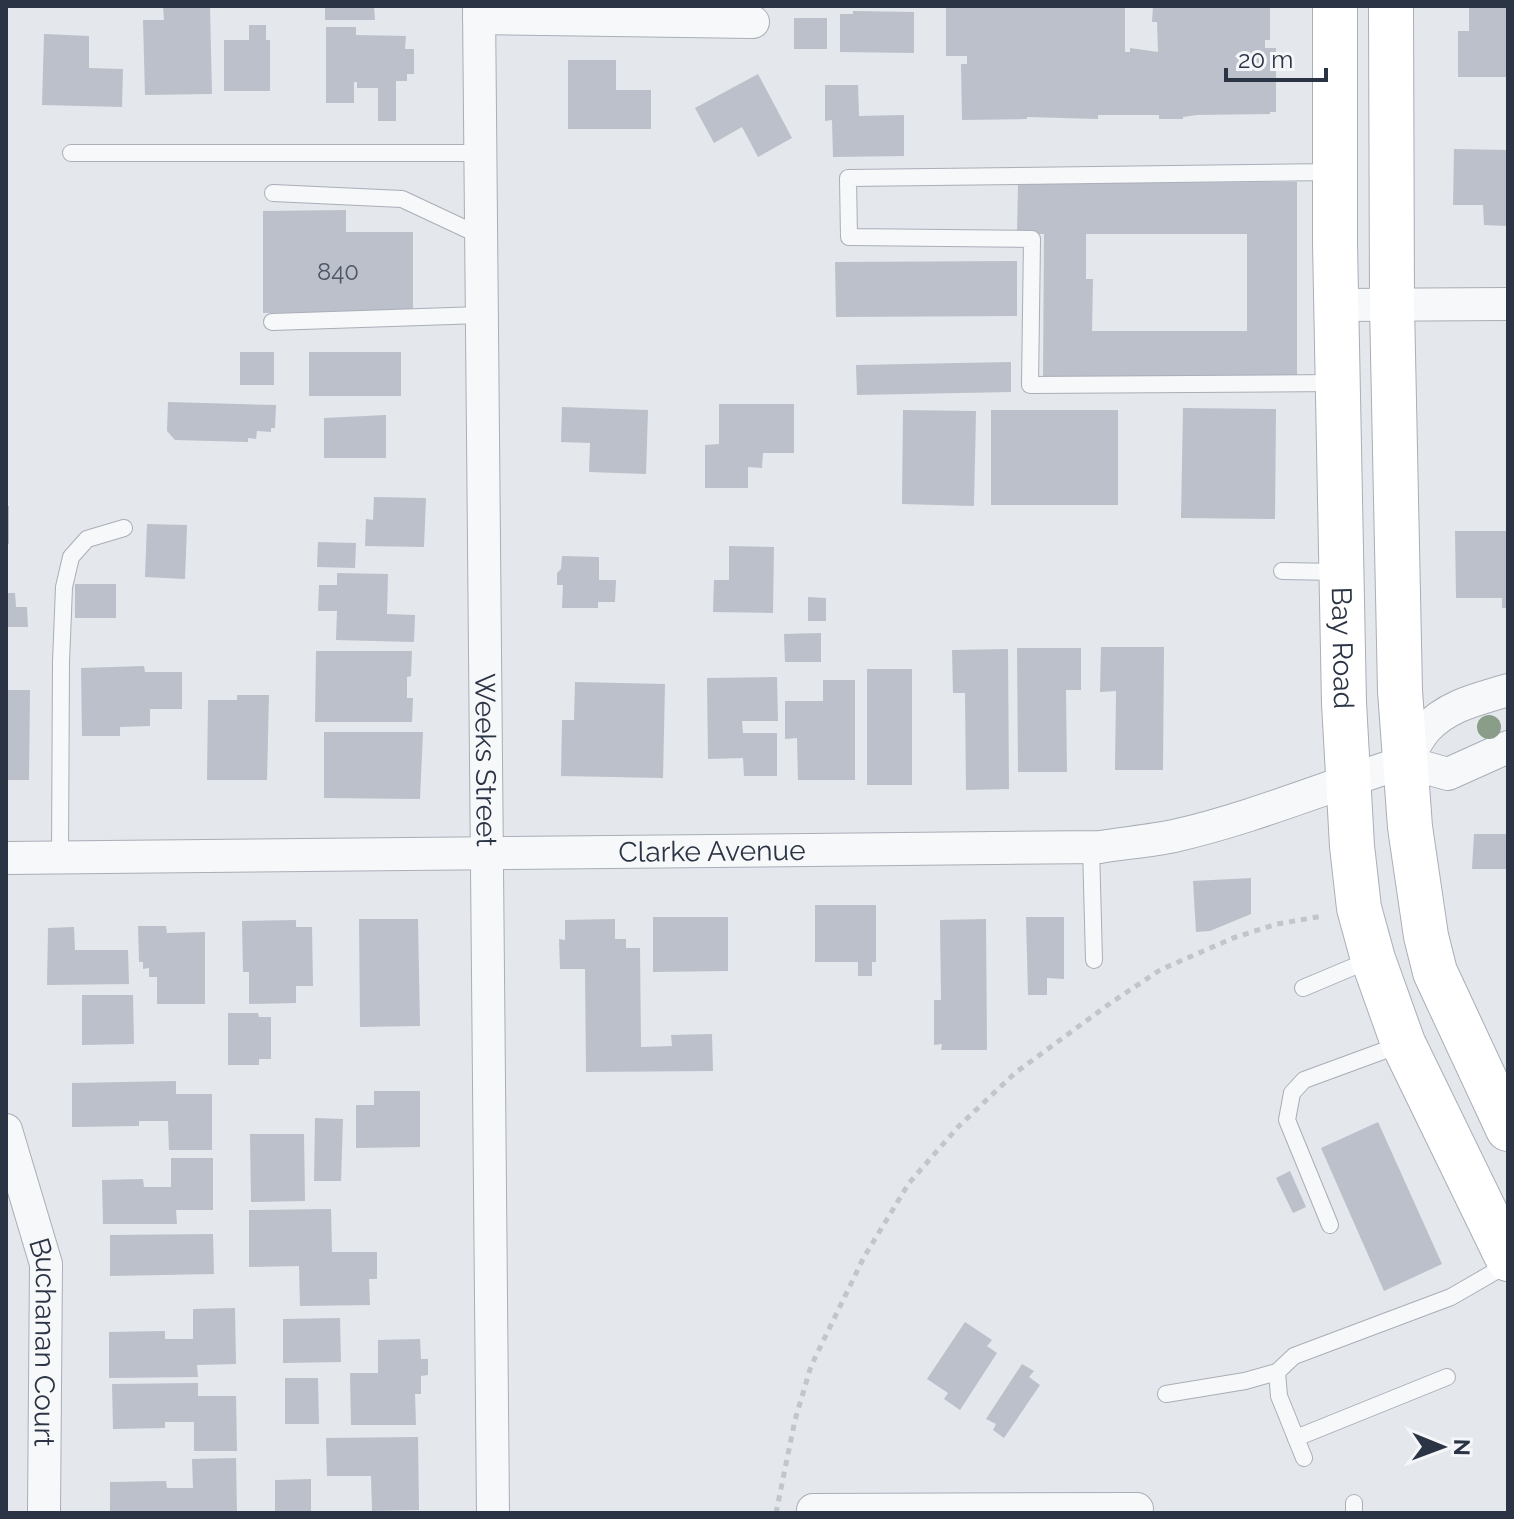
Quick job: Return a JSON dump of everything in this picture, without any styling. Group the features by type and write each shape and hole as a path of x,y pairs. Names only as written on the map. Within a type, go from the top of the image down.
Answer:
{"main road":[{"name":"Bay Road","path":"1335,6 1338,383 1347,780 1359,908 1373,959 1403,1043 1508,1261"},
{"name":"Bay Road","path":"1391,6 1392,305 1400,691 1414,852 1426,936 1435,972 1508,1129"}],"street":[{"path":"479,12 753,22"},
{"name":"Weeks Street","path":"479,12 493,1513"},
{"path":"1338,305 1508,304"},
{"path":"1508,690 1447,712 1426,729 1405,762 1448,774 1508,747"},
{"name":"Clarke Avenue","path":"6,858 1091,847 1174,836 1405,762"},
{"name":"Buchanan Court","path":"6,1130 46,1264 44,1513"},
{"path":"813,1510 983,1512 1137,1509"}],"lane":[{"path":"71,153 480,153"},
{"path":"1336,172 848,178 849,237 1032,239 1030,385 1338,383"},
{"path":"273,193 402,199 481,236"},
{"path":"272,322 481,315"},
{"path":"60,857 64,587 71,557 87,539 124,528"},
{"path":"1282,571 1342,572"},
{"path":"1091,847 1094,960"},
{"path":"1303,988 1373,959"},
{"path":"1330,1225 1287,1120 1292,1093 1304,1080 1403,1043"},
{"path":"1166,1394 1245,1381 1277,1372 1294,1356 1451,1297 1508,1261"},
{"path":"1277,1372 1279,1396 1304,1458"},
{"path":"1296,1438 1447,1377"}],"path":[{"path":"776,1513 795,1420 811,1366 864,1257 909,1183 959,1126 1015,1073 1160,970 1233,938 1277,924 1359,908"}],"building":[{"path":"163,6 210,6 212,94 145,95 143,20 164,20"},
{"path":"325,6 374,6 375,20 325,20"},
{"path":"946,6 1125,6 1125,52 1130,52 1130,48 1158,52 1157,22 1152,22 1153,6 1270,6 1270,40 1265,40 1265,48 1276,48 1276,112 1197,115 1183,119 1159,119 1159,115 1098,115 1098,119 1027,117 962,120 961,64 967,64 967,56 946,56"},
{"path":"1469,6 1508,6 1506,77 1458,77 1458,31 1469,31"},
{"path":"853,11 914,12 914,53 840,52 840,14 853,14"},
{"path":"794,18 827,18 827,49 794,49"},
{"path":"249,25 266,25 266,40 270,40 270,91 224,91 224,40 249,40"},
{"path":"326,27 356,27 356,35 406,36 405,49 414,49 414,74 407,74 407,81 396,81 396,121 378,121 378,88 357,88 357,82 354,82 354,103 326,103"},
{"path":"44,34 89,36 89,68 123,69 122,107 42,105"},
{"path":"568,60 616,60 616,90 651,90 651,129 568,129"},
{"path":"758,74 792,138 758,157 742,127 714,143 695,108"},
{"path":"825,85 858,85 859,116 904,115 904,156 833,157 832,120 825,121"},
{"path":"1454,149 1508,150 1508,226 1484,225 1483,205 1453,205"},
{"path":"1297,182 1297,379 1043,379 1044,234 1017,234 1018,183","holes":["1086,234 1247,234 1247,331 1092,331 1093,279 1086,279"]},
{"path":"346,210 346,232 413,232 413,312 263,313 263,211"},
{"path":"1017,261 1017,316 836,317 835,262"},
{"path":"240,352 274,352 274,385 240,385"},
{"path":"309,352 401,352 401,396 309,396"},
{"path":"1011,362 1011,392 857,395 856,365"},
{"path":"168,402 276,405 275,428 271,428 271,432 257,431 256,439 248,438 248,442 175,440 167,431"},
{"path":"719,404 794,404 794,453 763,453 762,468 748,467 748,488 705,488 705,445 719,444"},
{"path":"562,407 648,410 646,474 589,472 590,443 561,442"},
{"path":"1183,408 1276,409 1275,519 1181,518"},
{"path":"903,410 976,411 974,506 902,504"},
{"path":"991,410 1118,410 1118,505 991,505"},
{"path":"386,415 386,458 324,458 324,418"},
{"path":"374,497 426,498 424,547 365,546 366,519 373,520"},
{"path":"6,506 9,506 9,544 6,544"},
{"path":"147,524 187,525 185,579 145,577"},
{"path":"1455,531 1508,531 1508,608 1502,608 1502,598 1456,598"},
{"path":"318,542 356,543 355,568 317,567"},
{"path":"729,546 774,547 773,613 713,612 714,580 729,580"},
{"path":"562,556 599,557 599,580 616,580 615,602 598,602 598,608 562,608 563,585 557,585 557,573 561,569"},
{"path":"337,573 388,574 387,614 415,615 414,642 336,640 337,611 318,611 319,585 337,585"},
{"path":"75,584 116,584 116,618 75,618"},
{"path":"6,593 15,593 16,607 27,607 28,627 6,627"},
{"path":"808,597 826,598 826,621 808,621"},
{"path":"821,633 821,662 785,662 784,634"},
{"path":"1101,647 1164,647 1163,770 1115,770 1116,691 1100,692"},
{"path":"1017,648 1081,648 1081,690 1066,690 1067,772 1018,772"},
{"path":"1008,649 1009,789 966,790 965,693 953,693 952,650"},
{"path":"316,651 412,651 407,698 413,698 412,722 315,722"},
{"path":"144,666 145,672 182,672 182,709 150,709 150,726 120,727 120,736 82,736 81,668"},
{"path":"867,669 912,669 912,785 867,785"},
{"path":"777,677 778,721 742,721 743,733 777,733 777,776 744,776 743,758 708,759 707,678"},
{"path":"823,680 855,680 855,780 798,780 797,738 785,739 785,701 823,701"},
{"path":"575,682 665,684 663,778 561,776 562,720 574,720"},
{"path":"6,690 30,690 29,780 6,780"},
{"path":"237,695 269,695 267,780 207,780 208,700 237,700"},
{"path":"324,732 423,732 420,799 324,798"},
{"path":"1474,834 1507,834 1507,869 1472,869"},
{"path":"1251,878 1251,914 1210,931 1196,932 1193,881"},
{"path":"815,905 876,905 876,962 872,962 872,976 858,976 858,962 815,962"},
{"path":"653,917 728,917 728,971 653,972"},
{"path":"1026,917 1064,917 1064,979 1047,978 1047,995 1028,995"},
{"path":"359,919 418,919 420,1026 360,1027"},
{"path":"615,919 615,939 626,939 626,948 640,948 641,1047 672,1046 671,1035 712,1034 713,1071 586,1072 585,969 560,969 559,939 565,940 565,920"},
{"path":"986,919 987,1050 941,1050 942,1044 934,1045 934,1000 941,1000 940,920"},
{"path":"296,920 296,927 312,927 313,986 296,986 296,1003 249,1004 249,972 243,972 242,921"},
{"path":"138,926 166,926 167,933 205,932 205,1004 157,1004 157,977 149,977 149,968 143,969 143,962 139,962"},
{"path":"74,927 75,950 128,950 129,984 47,985 48,928"},
{"path":"82,995 133,995 134,1044 82,1045"},
{"path":"228,1013 258,1013 259,1017 271,1017 271,1059 259,1059 259,1065 228,1065"},
{"path":"176,1081 176,1094 212,1094 212,1150 169,1150 168,1121 139,1121 139,1126 72,1127 72,1083"},
{"path":"374,1091 420,1091 420,1147 356,1148 356,1105 374,1105"},
{"path":"315,1118 343,1119 341,1181 314,1181"},
{"path":"1378,1122 1442,1264 1384,1291 1321,1148"},
{"path":"250,1134 304,1134 305,1201 251,1202"},
{"path":"171,1158 213,1158 213,1210 176,1210 177,1224 103,1224 102,1180 143,1179 144,1187 171,1187"},
{"path":"1290,1171 1306,1207 1293,1213 1276,1178"},
{"path":"331,1209 332,1252 377,1252 377,1279 369,1279 370,1305 300,1306 299,1266 249,1267 249,1210"},
{"path":"213,1234 214,1274 110,1276 110,1235"},
{"path":"235,1308 236,1364 197,1365 198,1377 109,1378 109,1332 165,1331 165,1339 193,1339 193,1309"},
{"path":"340,1318 341,1362 283,1363 283,1319"},
{"path":"965,1322 992,1340 987,1346 997,1353 960,1410 944,1399 948,1393 927,1379"},
{"path":"420,1339 421,1359 428,1359 428,1375 421,1376 421,1394 415,1394 416,1425 351,1425 350,1373 378,1373 378,1340"},
{"path":"1022,1364 1034,1371 1029,1377 1040,1385 1004,1438 993,1430 996,1424 986,1419"},
{"path":"285,1378 318,1378 319,1424 285,1424"},
{"path":"198,1383 198,1396 236,1396 237,1451 194,1451 194,1422 165,1422 165,1428 113,1429 112,1384"},
{"path":"418,1437 419,1510 372,1511 371,1476 327,1476 326,1438"},
{"path":"236,1458 237,1513 110,1513 110,1482 166,1481 167,1488 193,1488 192,1459"},
{"path":"311,1479 311,1513 275,1513 275,1480"}]}
